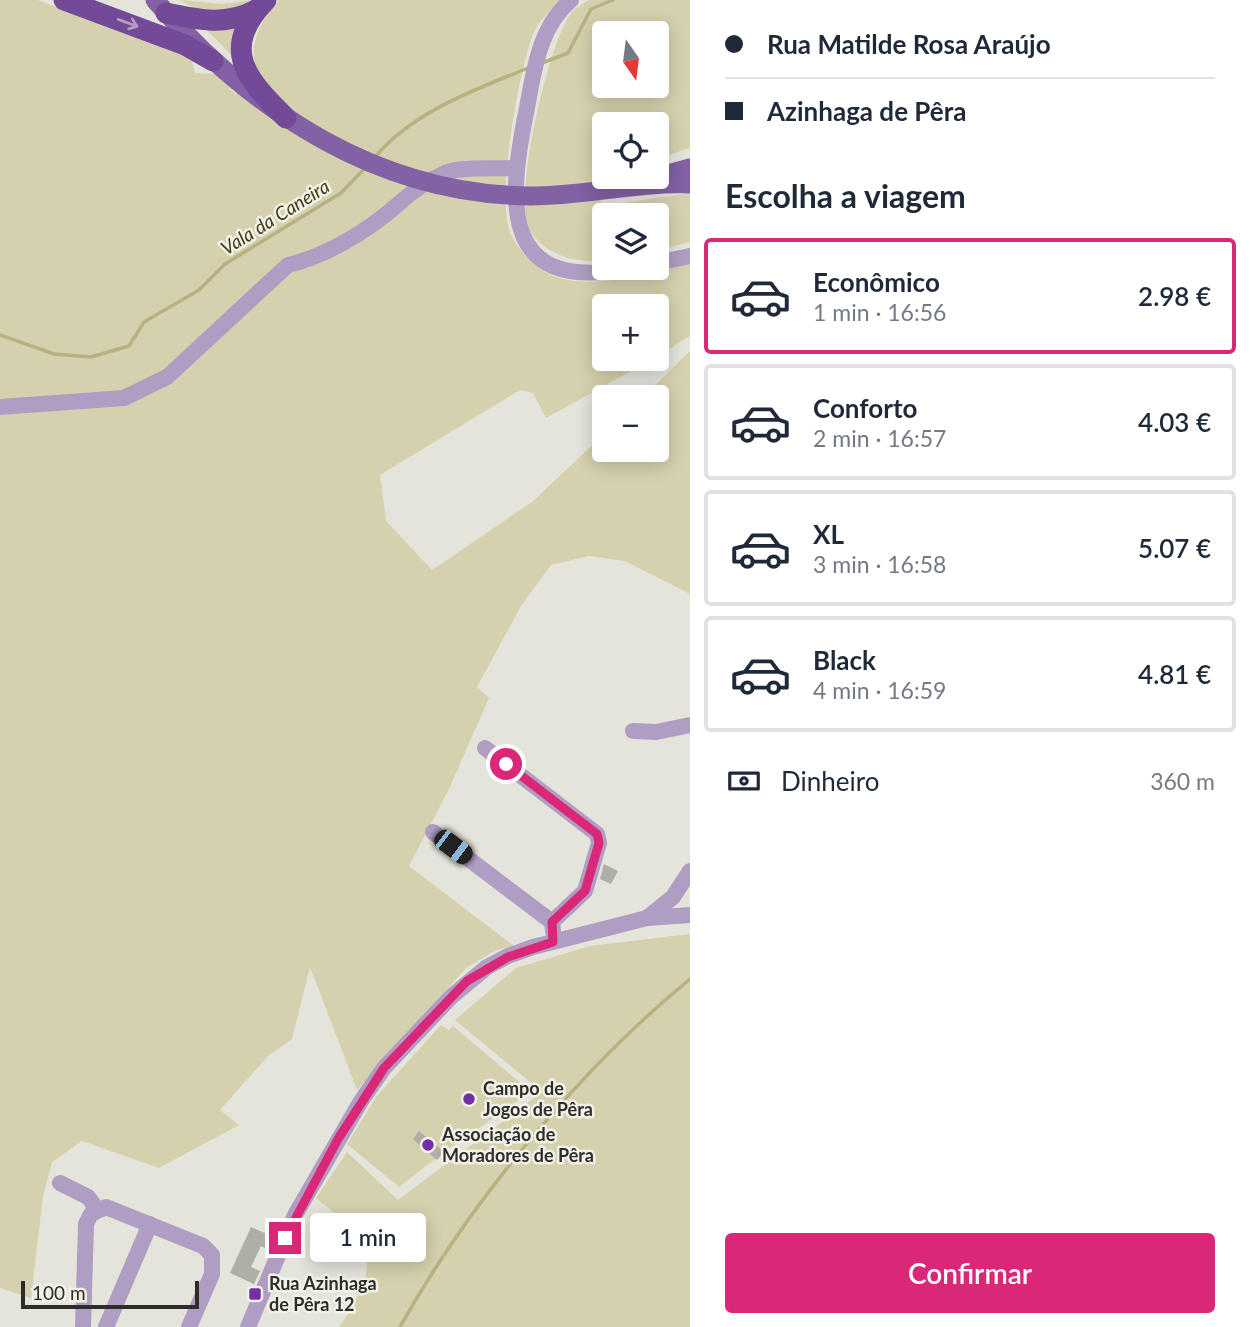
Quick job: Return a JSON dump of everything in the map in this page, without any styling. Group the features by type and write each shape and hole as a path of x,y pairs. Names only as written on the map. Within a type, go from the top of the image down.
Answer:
{"highway":[{"path":"64,0 185,45 213,61"},
{"path":"168,6 221,22 241,18 261,5"},
{"path":"261,5 246,26 242,40 243,69 251,83 286,118"}],"main road":[{"path":"168,6 213,61 242,88 286,118 365,161 442,186 529,196 690,184"},
{"path":"168,6 286,118"},
{"path":"606,190 690,168"}],"street":[{"path":"571,0 557,14 545,33 538,56 515,169 514,200 519,228 533,253 556,270 592,274"},
{"path":"0,407 124,398 167,377 279,277 288,265 308,260 342,243 415,190 447,172 515,169"},
{"path":"669,260 690,256"},
{"path":"633,731 656,732 690,725"},
{"path":"485,748 597,834 599,843 585,891 552,922 553,942"},
{"path":"433,832 552,922"},
{"path":"648,918 673,897 690,871"},
{"path":"248,1327 295,1215 361,1101 384,1068 467,981 508,957 553,942 648,918 690,915"},
{"path":"60,1183 88,1197 97,1209"},
{"path":"83,1327 86,1224 97,1209 112,1207 203,1246 214,1260 212,1274 190,1327"},
{"path":"107,1327 150,1224"}],"shaded area":[{"path":"0,0 38,0 191,58 195,73 216,74 235,94 257,74 254,54 257,35 266,16 279,0 559,0 533,34 516,104 507,163 506,214 510,232 534,264 554,276 569,280 669,280 669,269 690,264 690,336 669,349 669,294 592,294 592,371 631,371 606,385 592,385 592,393 546,418 533,393 520,390 380,475 386,521 432,570 532,502 592,445 592,462 669,462 669,385 655,385 690,351 690,594 625,561 589,556 551,565 521,606 477,687 489,698 449,789 409,866 514,946 496,950 466,968 357,1090 310,967 292,1039 269,1055 220,1110 239,1125 159,1168 82,1141 52,1162 43,1196 31,1298 0,1288"},
{"path":"180,0 222,4 254,0 217,12 199,9"},
{"path":"588,0 690,0 690,148 669,155 669,112 592,112 592,189 599,189 601,203 592,203 592,261 565,257 547,248 532,234 526,217 528,159 543,88 562,30 571,13"},
{"path":"240,25 232,56 206,29"},
{"path":"690,193 690,242 669,248 669,203 622,203"},
{"path":"690,934 690,1327 339,1327 362,1285 366,1273 366,1250 351,1229 316,1198 347,1152 398,1200 542,1092 455,1020 516,968 590,946"},
{"path":"441,1025 449,1030 453,1026 531,1092 444,1152 399,1187 347,1144 376,1097"}],"building":[{"path":"604,864 618,871 611,884 600,879"},
{"name":"Associação de Moradores de Pêra","path":"419,1131 444,1152 437,1160 413,1139"},
{"path":"251,1227 274,1237 269,1250 261,1246 251,1267 260,1271 254,1284 230,1273"}],"waterway":[{"name":"Vala da Caneira","path":"542,63 568,53 591,9 613,0"},
{"name":"Vala da Caneira","path":"376,156 391,140 427,114 467,93 528,68"},
{"name":"Vala da Caneira","path":"0,335 54,354 91,357 129,346 144,322 199,290 225,264 341,193 366,167"},
{"path":"400,1327 459,1233 530,1140 608,1054 690,979"}],"place":[{"name":"Campo de Jogos de Pêra","path":"469,1099"},
{"name":"Associação de Moradores de Pêra","path":"428,1145"},
{"name":"Rua Azinhaga de Pêra 12","path":"255,1294"}],"route":[{"path":"285,1238 338,1139 384,1068 467,981 508,957 553,942 552,922 585,891 599,843 597,834 506,764"}]}
